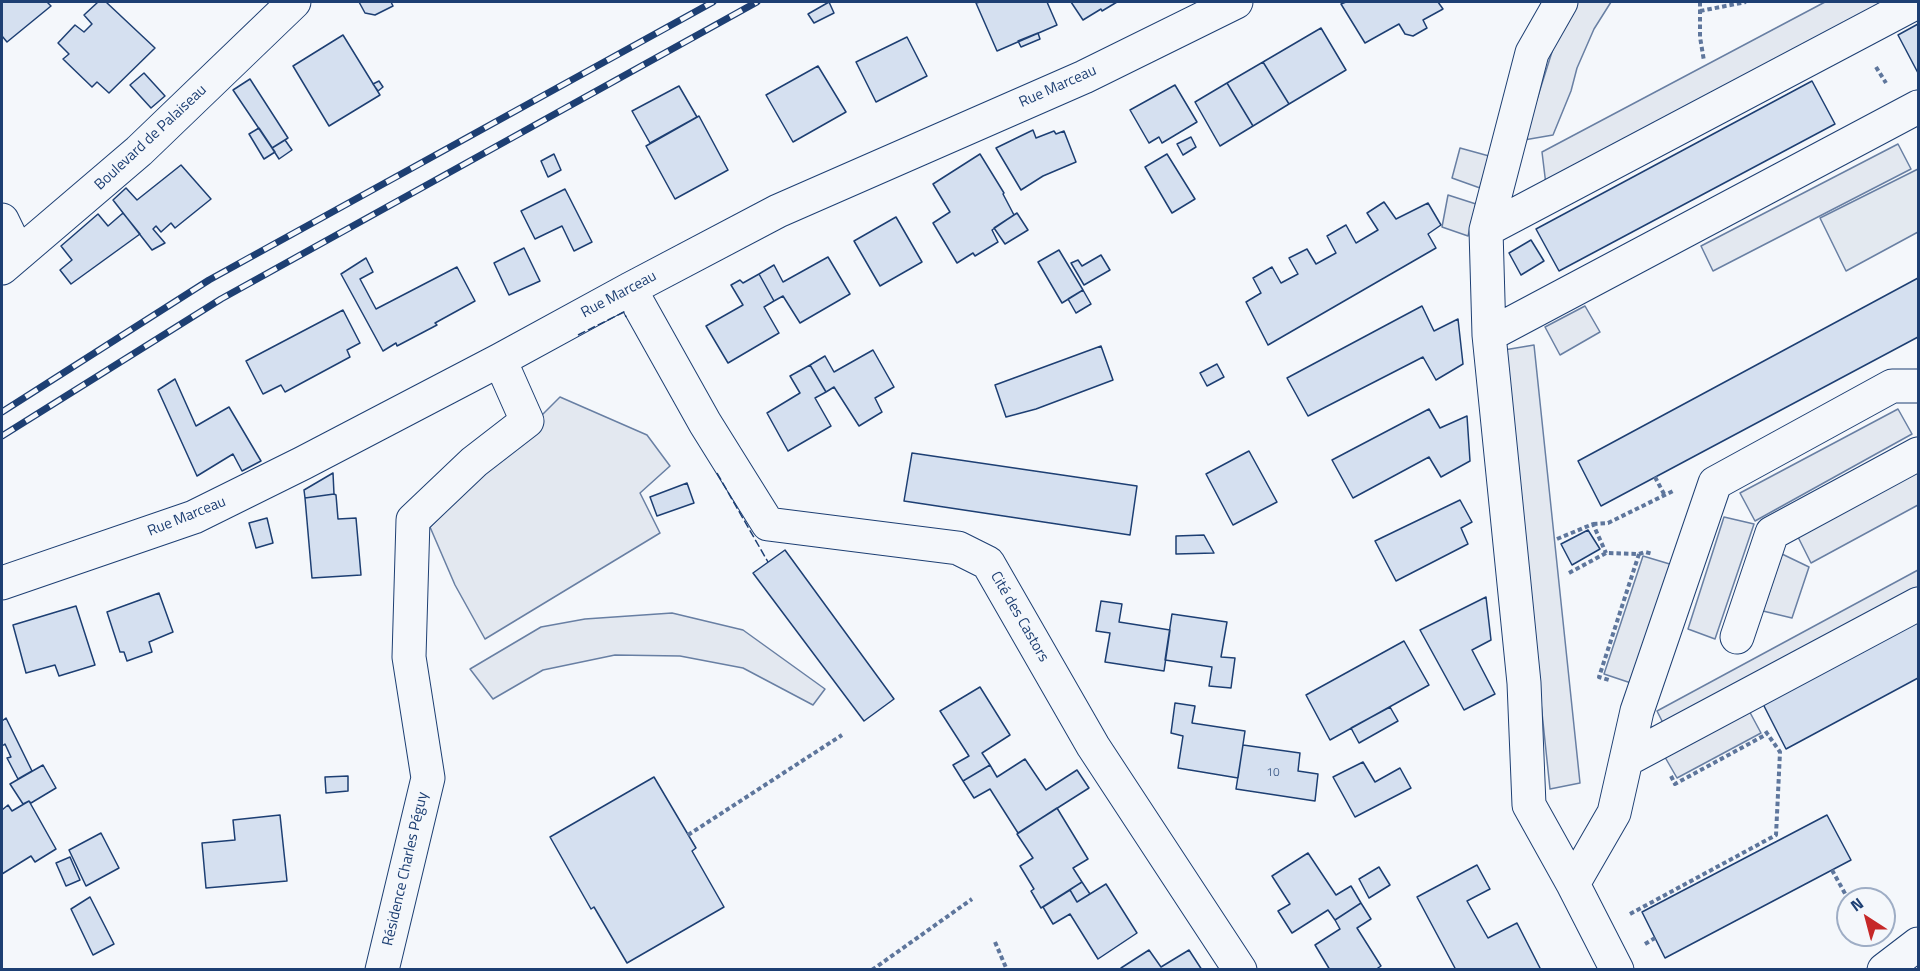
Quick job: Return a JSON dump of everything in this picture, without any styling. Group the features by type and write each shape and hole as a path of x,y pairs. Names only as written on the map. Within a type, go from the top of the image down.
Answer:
{"street":[{"name":"Boulevard de Palaiseau","path":"10,261 140,152 294,2"},
{"name":"Rue Marceau","path":"2,583 194,517 500,360 778,211 1083,77 1236,2"},
{"path":"1561,2 1532,53 1486,230 1489,335 1524,683 1529,805 1617,969"},
{"path":"1486,230 1917,2"},
{"path":"1489,335 1918,107"},
{"path":"2,220 10,261"},
{"name":"Cité des Castors","path":"630,289 705,423 768,524 958,548 988,563 1093,746 1240,969"},
{"name":"Résidence Charles Péguy","path":"382,969 428,778 410,657 413,520 474,462 527,421 500,360"},
{"path":"1573,884 1614,813 1637,711 1715,483 1892,386 1918,386"},
{"path":"1737,637 1772,533 1918,454"},
{"path":"1626,760 1918,604"},
{"path":"1884,969 1918,944"}],"path":[{"path":"1700,2 1700,37 1704,61"},
{"path":"1700,11 1746,2"},
{"path":"1871,57 1888,88"},
{"path":"1655,477 1664,494"},
{"path":"1557,539 1593,524 1608,523 1675,490"},
{"path":"1593,524 1606,553"},
{"path":"1569,573 1606,553 1639,554 1646,552 1657,555"},
{"path":"1619,683 1599,677 1639,554"},
{"path":"1761,724 1780,752 1775,836 1779,841"},
{"path":"1670,775 1675,784 1767,734"},
{"path":"688,835 842,735"},
{"path":"1622,919 1775,836"},
{"path":"1832,870 1841,887"},
{"path":"872,969 972,899"},
{"path":"995,942 1007,969"}],"shaded area":[{"path":"1577,2 1611,2 1594,29 1553,135 1524,140 1558,33"},
{"path":"1825,2 1888,2 1546,185 1542,152"},
{"path":"1898,144 1911,169 1713,271 1701,246"},
{"path":"1460,148 1489,156 1480,188 1452,178"},
{"path":"1918,169 1918,232 1846,271 1820,218"},
{"path":"1448,195 1476,204 1468,236 1442,227"},
{"path":"1585,306 1600,332 1560,355 1545,327"},
{"path":"1534,345 1580,783 1550,789 1504,350"},
{"path":"560,397 647,435 670,466 640,493 660,533 485,639 455,585 430,527"},
{"path":"1898,409 1912,434 1755,521 1740,493"},
{"path":"1918,472 1918,505 1811,563 1797,535"},
{"path":"1724,517 1754,524 1715,639 1688,629"},
{"path":"1782,554 1809,567 1792,618 1763,611"},
{"path":"1643,556 1673,565 1634,684 1604,674"},
{"path":"1918,570 1918,590 1664,725 1657,711"},
{"path":"672,613 743,630 825,689 813,705 743,668 680,656 615,655 543,670 493,699 470,669 541,627 585,619"},
{"path":"1746,705 1761,733 1677,778 1662,752"}],"building":[{"path":"2,2 47,2 51,6 7,42 2,36"},
{"path":"98,2 106,2 155,48 109,93 97,82 92,87 63,59 69,54 58,43 75,25 84,32 92,24 84,15"},
{"path":"359,2 391,2 393,6 375,15 365,13"},
{"path":"829,2 834,13 814,23 808,14"},
{"path":"1047,2 1057,25 997,51 976,3"},
{"path":"1071,2 1117,2 1083,20"},
{"path":"1346,2 1438,2 1443,9 1423,20 1427,28 1413,36 1405,34 1399,24 1365,43 1341,4"},
{"path":"1918,24 1918,73 1898,35"},
{"path":"1321,28 1346,70 1289,104 1263,62"},
{"path":"1038,33 1040,39 1021,47 1018,41"},
{"path":"343,35 380,95 329,126 293,66"},
{"path":"907,37 927,76 876,102 856,62"},
{"path":"1263,62 1289,104 1253,126 1227,83"},
{"path":"818,66 846,112 793,142 766,95"},
{"path":"144,73 165,96 151,108 130,85"},
{"path":"250,79 288,138 272,148 233,90"},
{"path":"379,81 383,87 378,91 373,84"},
{"path":"1812,81 1835,124 1559,271 1536,229"},
{"path":"1227,83 1253,126 1220,146 1195,102"},
{"path":"1175,85 1197,122 1162,143 1159,137 1149,143 1130,110"},
{"path":"679,86 697,117 650,143 632,111"},
{"path":"699,116 728,170 675,199 646,146"},
{"path":"259,128 275,152 264,159 249,134"},
{"path":"1033,130 1036,138 1054,131 1056,134 1064,131 1076,162 1043,176 1021,190 996,148"},
{"path":"1191,137 1196,147 1183,155 1177,144"},
{"path":"285,140 292,150 279,159 272,148"},
{"path":"554,154 561,170 548,177 541,161"},
{"path":"980,154 1004,193 1014,215 992,230 998,242 975,256 973,253 957,263 933,223 950,212 933,184"},
{"path":"1167,154 1195,199 1172,213 1145,167"},
{"path":"181,165 211,199 175,228 171,223 161,232 156,226 153,229 165,243 152,250 113,200 126,188 137,200"},
{"path":"565,189 592,242 574,251 562,226 535,239 521,211"},
{"path":"1384,202 1396,219 1428,203 1441,225 1428,234 1436,248 1268,345 1246,302 1261,293 1253,278 1272,267 1281,283 1298,274 1289,258 1307,249 1316,264 1336,253 1327,236 1346,225 1356,243 1378,230 1367,213"},
{"path":"123,213 140,234 71,284 60,270 72,260 61,246 98,214 108,226"},
{"path":"1017,213 1028,230 1005,244 994,228"},
{"path":"896,217 922,262 880,286 854,241"},
{"path":"1531,240 1544,261 1521,275 1509,253"},
{"path":"524,248 540,281 509,295 494,263"},
{"path":"1059,250 1083,290 1062,303 1038,262"},
{"path":"1101,255 1110,270 1084,285 1071,263 1078,260 1082,266"},
{"path":"828,257 850,294 800,323 783,296 774,301 759,274 774,265 783,282"},
{"path":"366,258 373,272 360,279 376,309 457,267 475,301 435,323 437,325 383,351 341,274"},
{"path":"759,274 774,301 764,307 779,333 728,363 706,326 743,305 731,285 740,280 743,283"},
{"path":"1918,278 1918,337 1601,506 1578,461"},
{"path":"1083,290 1091,304 1076,313 1068,299"},
{"path":"1422,306 1434,331 1458,319 1463,364 1436,380 1423,357 1308,416 1287,378"},
{"path":"343,310 360,343 347,350 350,357 285,392 281,385 263,394 246,361"},
{"path":"1101,346 1113,380 1036,409 1006,417 995,385"},
{"path":"873,350 894,387 875,398 882,412 859,426 834,387 826,392 810,365 825,356 834,372"},
{"path":"1217,364 1224,377 1207,386 1200,373"},
{"path":"810,365 826,392 815,398 831,426 788,451 767,413 800,393 790,376"},
{"path":"175,379 196,426 229,407 261,461 242,471 233,454 197,476 158,390"},
{"path":"1429,409 1440,428 1467,416 1470,461 1441,477 1429,457 1353,498 1332,460"},
{"path":"1249,451 1277,502 1233,525 1206,474"},
{"path":"912,453 1137,486 1130,535 904,501"},
{"path":"333,473 334,494 305,498 304,490"},
{"path":"687,483 694,503 657,516 650,497"},
{"path":"336,495 338,519 356,518 361,575 312,578 305,498"},
{"path":"1460,500 1472,522 1461,528 1468,544 1396,581 1375,541"},
{"path":"267,518 273,543 256,548 249,523"},
{"path":"1588,530 1600,549 1572,565 1561,544"},
{"path":"1204,535 1214,553 1176,554 1176,536"},
{"path":"785,550 894,699 864,721 753,573"},
{"path":"159,593 173,632 149,642 152,652 127,661 124,652 120,652 107,612"},
{"path":"1486,597 1491,640 1472,650 1495,694 1464,710 1420,630"},
{"path":"1101,601 1122,604 1119,622 1170,630 1164,671 1105,662 1110,633 1096,631"},
{"path":"76,606 95,665 59,676 55,665 26,673 13,625"},
{"path":"1172,614 1227,622 1221,657 1235,658 1231,688 1209,686 1212,667 1165,660"},
{"path":"1918,621 1918,678 1786,749 1763,704"},
{"path":"1404,641 1429,685 1330,740 1306,695"},
{"path":"980,687 1010,735 982,753 990,765 963,781 953,765 969,756 940,711"},
{"path":"1175,703 1195,706 1192,723 1245,731 1238,778 1178,768 1183,736 1171,733"},
{"path":"1390,707 1398,721 1359,743 1351,728"},
{"path":"6,718 32,771 18,779 7,758 11,757 5,744 2,746 2,721"},
{"path":"1243,745 1300,753 1298,771 1318,774 1315,801 1236,789"},
{"path":"1025,759 1046,790 1077,770 1089,788 1018,833 990,789 974,798 963,781 990,765 997,777"},
{"path":"1363,762 1375,782 1400,768 1411,788 1355,817 1333,777"},
{"path":"43,765 56,788 31,803 29,801 23,804 10,784"},
{"path":"348,776 348,791 326,793 325,777"},
{"path":"654,777 696,848 692,851 724,907 627,963 594,907 591,909 550,837"},
{"path":"29,801 56,849 35,862 31,856 2,874 2,810 8,805 12,811"},
{"path":"1057,808 1088,859 1073,868 1082,882 1041,908 1031,891 1034,889 1020,866 1033,858 1017,834"},
{"path":"280,815 287,881 206,888 202,843 235,840 233,820"},
{"path":"1827,815 1851,860 1665,958 1642,912"},
{"path":"101,833 119,868 86,886 69,850"},
{"path":"1308,853 1336,895 1351,886 1361,903 1335,920 1328,910 1292,933 1278,911 1290,904 1272,876"},
{"path":"70,857 80,880 66,886 56,863"},
{"path":"1477,865 1490,889 1467,901 1488,938 1517,923 1541,970 1456,970 1417,897"},
{"path":"1379,867 1390,885 1369,898 1359,879"},
{"path":"1082,882 1090,894 1077,902 1070,890"},
{"path":"1106,884 1137,933 1098,959 1070,914 1053,924 1043,907 1070,890 1077,902"},
{"path":"90,897 114,944 93,955 71,909"},
{"path":"1361,903 1371,919 1357,928 1381,966 1375,970 1330,970 1315,945 1340,929 1335,920"},
{"path":"1149,950 1161,967 1189,950 1202,970 1122,970 1121,968"}],"railway":[{"path":"2,412 209,280 713,2"},
{"path":"2,436 221,299 757,2"}],"fence":[{"path":"578,335 624,312 626,317"},
{"path":"717,473 768,562"}]}
